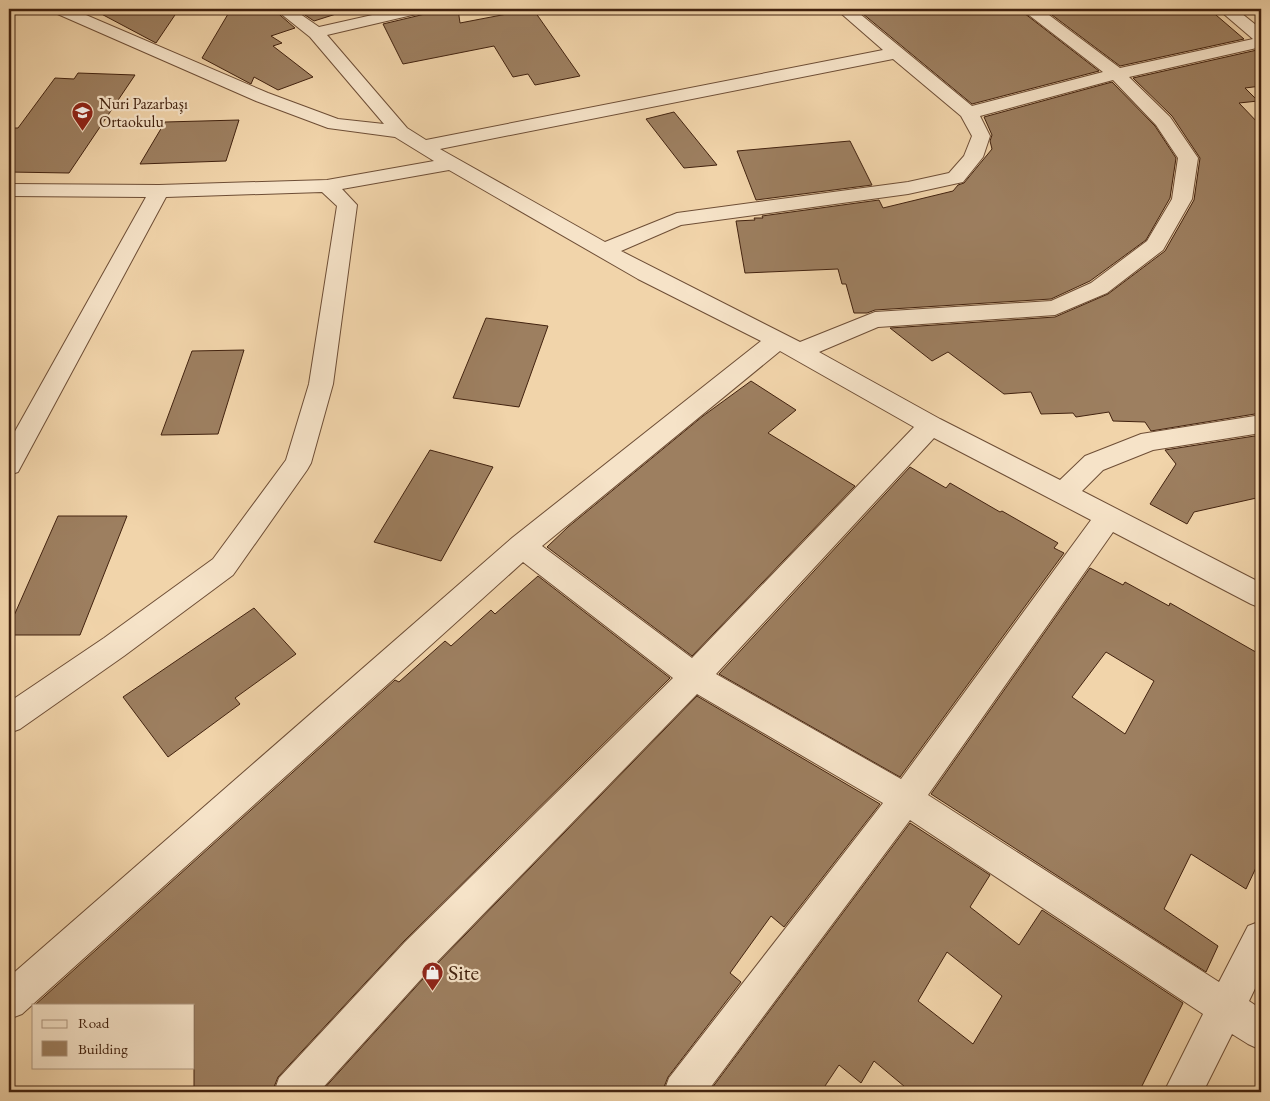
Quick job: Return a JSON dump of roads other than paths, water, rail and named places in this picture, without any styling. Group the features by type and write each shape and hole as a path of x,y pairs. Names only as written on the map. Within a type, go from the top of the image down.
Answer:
{"street":[{"path":"59,9 262,98 336,124 400,132"},
{"path":"283,9 316,32 400,132 452,164 646,274 788,346 1108,518 1261,596"},
{"path":"316,32 419,9"},
{"path":"605,250 677,219 908,188 956,178 974,157 981,136 969,113 844,9"},
{"path":"9,1001 522,546 788,346 875,320 1055,308 1099,288 1155,245 1182,199 1188,158 1163,121 1117,74 1031,9"},
{"path":"1226,9 1261,37"},
{"path":"969,113 1117,74 1261,42"},
{"path":"424,146 896,53"},
{"path":"9,190 159,191 327,186 452,164"},
{"path":"9,719 114,647 223,567 298,463 321,384 347,205 327,186"},
{"path":"9,464 159,191"},
{"path":"293,1092 418,955 694,677 931,424"},
{"path":"1063,493 1094,463 1150,440 1261,424"},
{"path":"682,1092 906,799 1108,518"},
{"path":"522,546 694,677 906,799 1261,1031"},
{"path":"1183,1092 1261,939"}],"place":[{"name":"Nuri Pazarbaşı Ortaokulu","path":"83,131"},
{"name":"Site","path":"432,991"}]}
